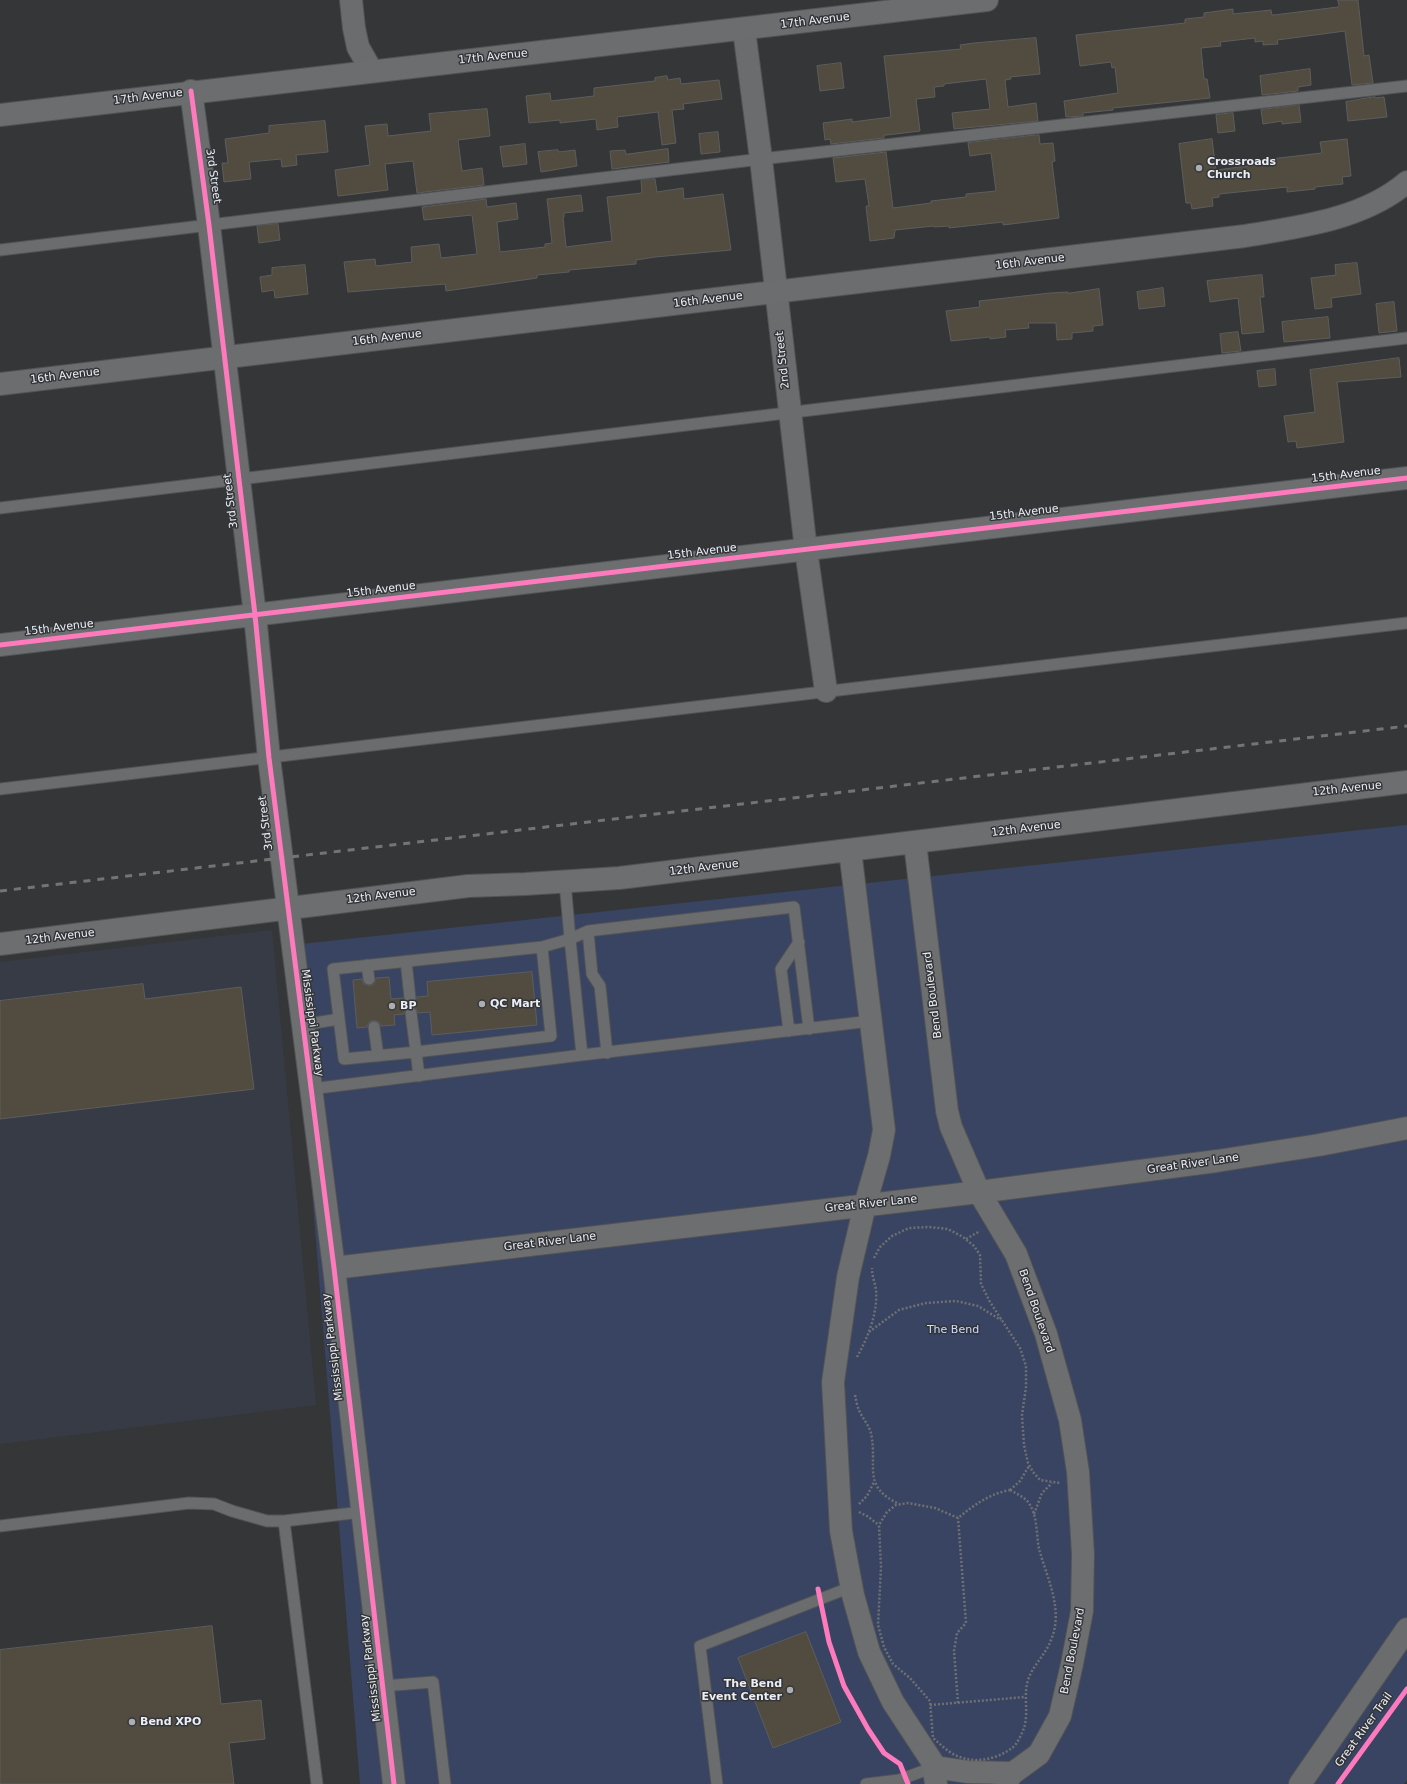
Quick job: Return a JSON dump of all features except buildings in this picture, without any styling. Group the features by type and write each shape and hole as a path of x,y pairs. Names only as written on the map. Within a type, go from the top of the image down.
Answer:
{"main road":[{"name":"17th Avenue","path":"0,115 371,70 744,30 987,0"},
{"name":"16th Avenue","path":"0,384 1245,236 1313,225 1346,215 1373,203 1407,182"}],"street":[{"path":"351,0 358,47 371,70"},
{"name":"2nd Street","path":"744,30 761,159 789,414 826,691"},
{"name":"3rd Street","path":"191,92 209,225 255,615 269,758 287,907"},
{"path":"1373,203 1407,193"},
{"name":"15th Avenue","path":"0,645 1407,478"},
{"name":"12th Avenue","path":"0,944 287,907 468,886 619,878 915,843 1257,799 1407,782"},
{"name":"Bend Boulevard","path":"915,843 947,1111 951,1127 979,1192 1016,1254 1046,1334 1070,1420 1079,1482 1083,1554 1082,1611 1072,1664 1060,1716 1039,1754 1009,1779 968,1772 935,1776"},
{"path":"850,850 884,1130 879,1156 865,1205 848,1277 833,1382 840,1531 851,1587 869,1652 893,1702 933,1763 935,1776"},
{"name":"Mississippi Parkway","path":"287,907 334,1268 394,1784"},
{"name":"Great River Lane","path":"334,1268 979,1192 1217,1162 1319,1145 1407,1128"},
{"path":"1300,1784 1407,1629"}],"lane":[{"path":"0,250 761,159 1407,86"},
{"path":"0,508 789,414 1407,338"},
{"path":"0,789 1407,623"},
{"path":"566,882 570,939 582,1056"},
{"path":"542,946 551,1036 344,1059 333,969 542,946 570,939 588,931 794,907 810,1029"},
{"path":"588,931 592,974 600,986 607,1053"},
{"path":"789,1031 781,969 799,942"},
{"path":"406,961 410,998"},
{"path":"367,965 369,979"},
{"path":"411,1013 419,1076"},
{"path":"302,1024 339,1019"},
{"path":"310,1089 871,1021"},
{"path":"374,1026 378,1056"},
{"path":"0,1526 189,1503 214,1504 232,1512 267,1521 284,1521 362,1512"},
{"path":"284,1521 317,1784"},
{"path":"717,1784 700,1646 851,1587"},
{"path":"383,1686 433,1682 445,1784"},
{"path":"866,1784 935,1776"}],"path":[{"path":"855,1362 868,1333 876,1304 876,1289 872,1274 872,1264 880,1247 892,1236 909,1228 929,1227 948,1229 964,1237 974,1246 980,1255 981,1284 990,1302 1020,1348 1026,1366 1026,1387 1022,1415 1024,1445 1029,1466 1040,1480 1052,1483 1079,1482"},
{"path":"868,1333 899,1310 926,1303 956,1301 978,1306 1002,1320"},
{"path":"853,1388 859,1410 870,1432 874,1481 877,1490 886,1498 900,1505"},
{"path":"958,1518 981,1500 999,1492 1010,1490 1020,1481 1029,1466"},
{"path":"857,1506 867,1496 874,1481"},
{"path":"1034,1514 1042,1493 1052,1483"},
{"path":"958,1518 935,1508 908,1503 886,1512 878,1525 882,1566 878,1625 884,1647 893,1664 910,1678 930,1701 934,1738 956,1756 974,1760 992,1759 1014,1748 1024,1728 1027,1715 1025,1697 1028,1679 1052,1640 1056,1617 1053,1589 1039,1548 1034,1514 1028,1502 1020,1495 1010,1490"},
{"path":"958,1518 966,1623 957,1633 954,1651 958,1703"},
{"path":"930,1705 1025,1697"}],"shaded area":[{"path":"272,930 316,1405 0,1444 0,962"}],"green space":[{"name":"The Bend","path":"1407,825 1407,1780 1404,1784 360,1784 292,945"}],"railway":[{"path":"0,891 1407,726"}],"cycle path":[{"path":"191,91 209,225 255,615 269,758 334,1268 394,1784"},
{"path":"0,645 1407,478"},
{"path":"818,1589 829,1642 844,1686 868,1729 884,1753 900,1764 908,1784"},
{"name":"Great River Trail","path":"1338,1784 1407,1689"}],"place":[{"name":"Crossroads Church","path":"1199,168"},
{"name":"QC Mart","path":"482,1004"},
{"name":"BP","path":"392,1006"},
{"name":"The Bend Event Center","path":"790,1690"},
{"name":"Bend XPO","path":"132,1722"}]}
